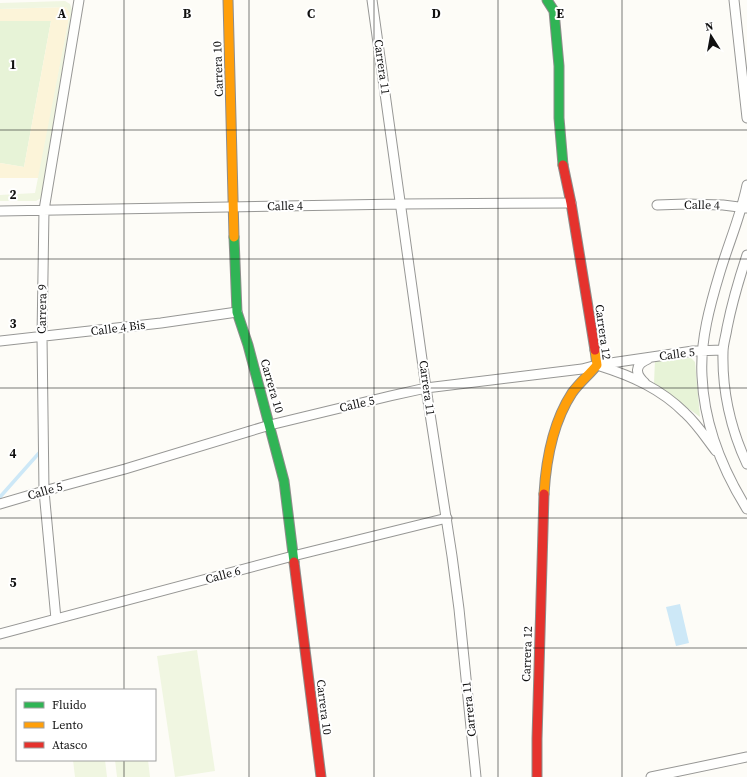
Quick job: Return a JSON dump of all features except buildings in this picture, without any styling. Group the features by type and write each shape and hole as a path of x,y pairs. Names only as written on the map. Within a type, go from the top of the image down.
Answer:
{"street":[{"name":"Carrera 9","path":"56,619 44,491 42,337 44,210 79,0"},
{"name":"Carrera 10","path":"228,0 234,260 237,312 248,345 284,481 321,777"},
{"name":"Carrera 11","path":"372,0 426,388 447,518 459,609 476,777"},
{"name":"Carrera 12","path":"537,777 545,477 551,442 561,417 573,394 597,365 571,203 563,171 559,118 559,66 554,11 548,0"},
{"path":"734,0 747,118"},
{"path":"747,185 745,207 720,271 706,328 702,376 707,414 720,456 739,496 747,509"},
{"name":"Calle 4","path":"0,211 401,204 571,203"},
{"name":"Calle 4","path":"657,205 686,204 745,207"},
{"path":"747,255 735,288 723,350 725,390 741,452 747,464"},
{"name":"Calle 4 Bis","path":"0,342 161,323 237,312"},
{"name":"Calle 5","path":"0,504 125,469 270,425 426,388 582,369 597,365 654,357 723,350"},
{"path":"646,384 640,378 638,369 643,362 654,357"},
{"path":"597,365 621,373 646,384 663,395 686,413 720,456"},
{"name":"Calle 6","path":"0,634 293,556 447,518"},
{"path":"650,777 668,775 747,757"}],"green space":[{"path":"65,1 70,4 72,10 41,198 36,201 0,201 0,195 35,193 70,13 66,7 0,9 0,3"},
{"path":"0,21 51,21 24,167 0,163"},
{"path":"691,358 695,362 700,417 654,383 655,360"},
{"path":"197,650 215,771 175,777 157,656"},
{"path":"73,761 105,761 107,777 75,777"},
{"path":"115,761 148,761 150,777 117,777"}],"sand":[{"path":"66,7 70,13 39,178 0,178 0,163 24,167 51,21 0,21 0,9"}],"water":[{"path":"680,604 689,643 676,646 666,607"}],"waterway":[{"path":"0,497 39,453"}],"traffic: fast":[{"path":"547,0 554,11 559,66 559,118 563,165"},
{"path":"234,237 237,312 248,345 284,481 294,562"}],"traffic: slow":[{"path":"228,0 234,237"},
{"path":"544,494 549,455 555,429 565,404 572,393 597,365 595,350"}],"traffic: jam":[{"path":"563,165 571,203 595,350"},
{"path":"537,777 544,494"},
{"path":"294,562 321,777"}]}
